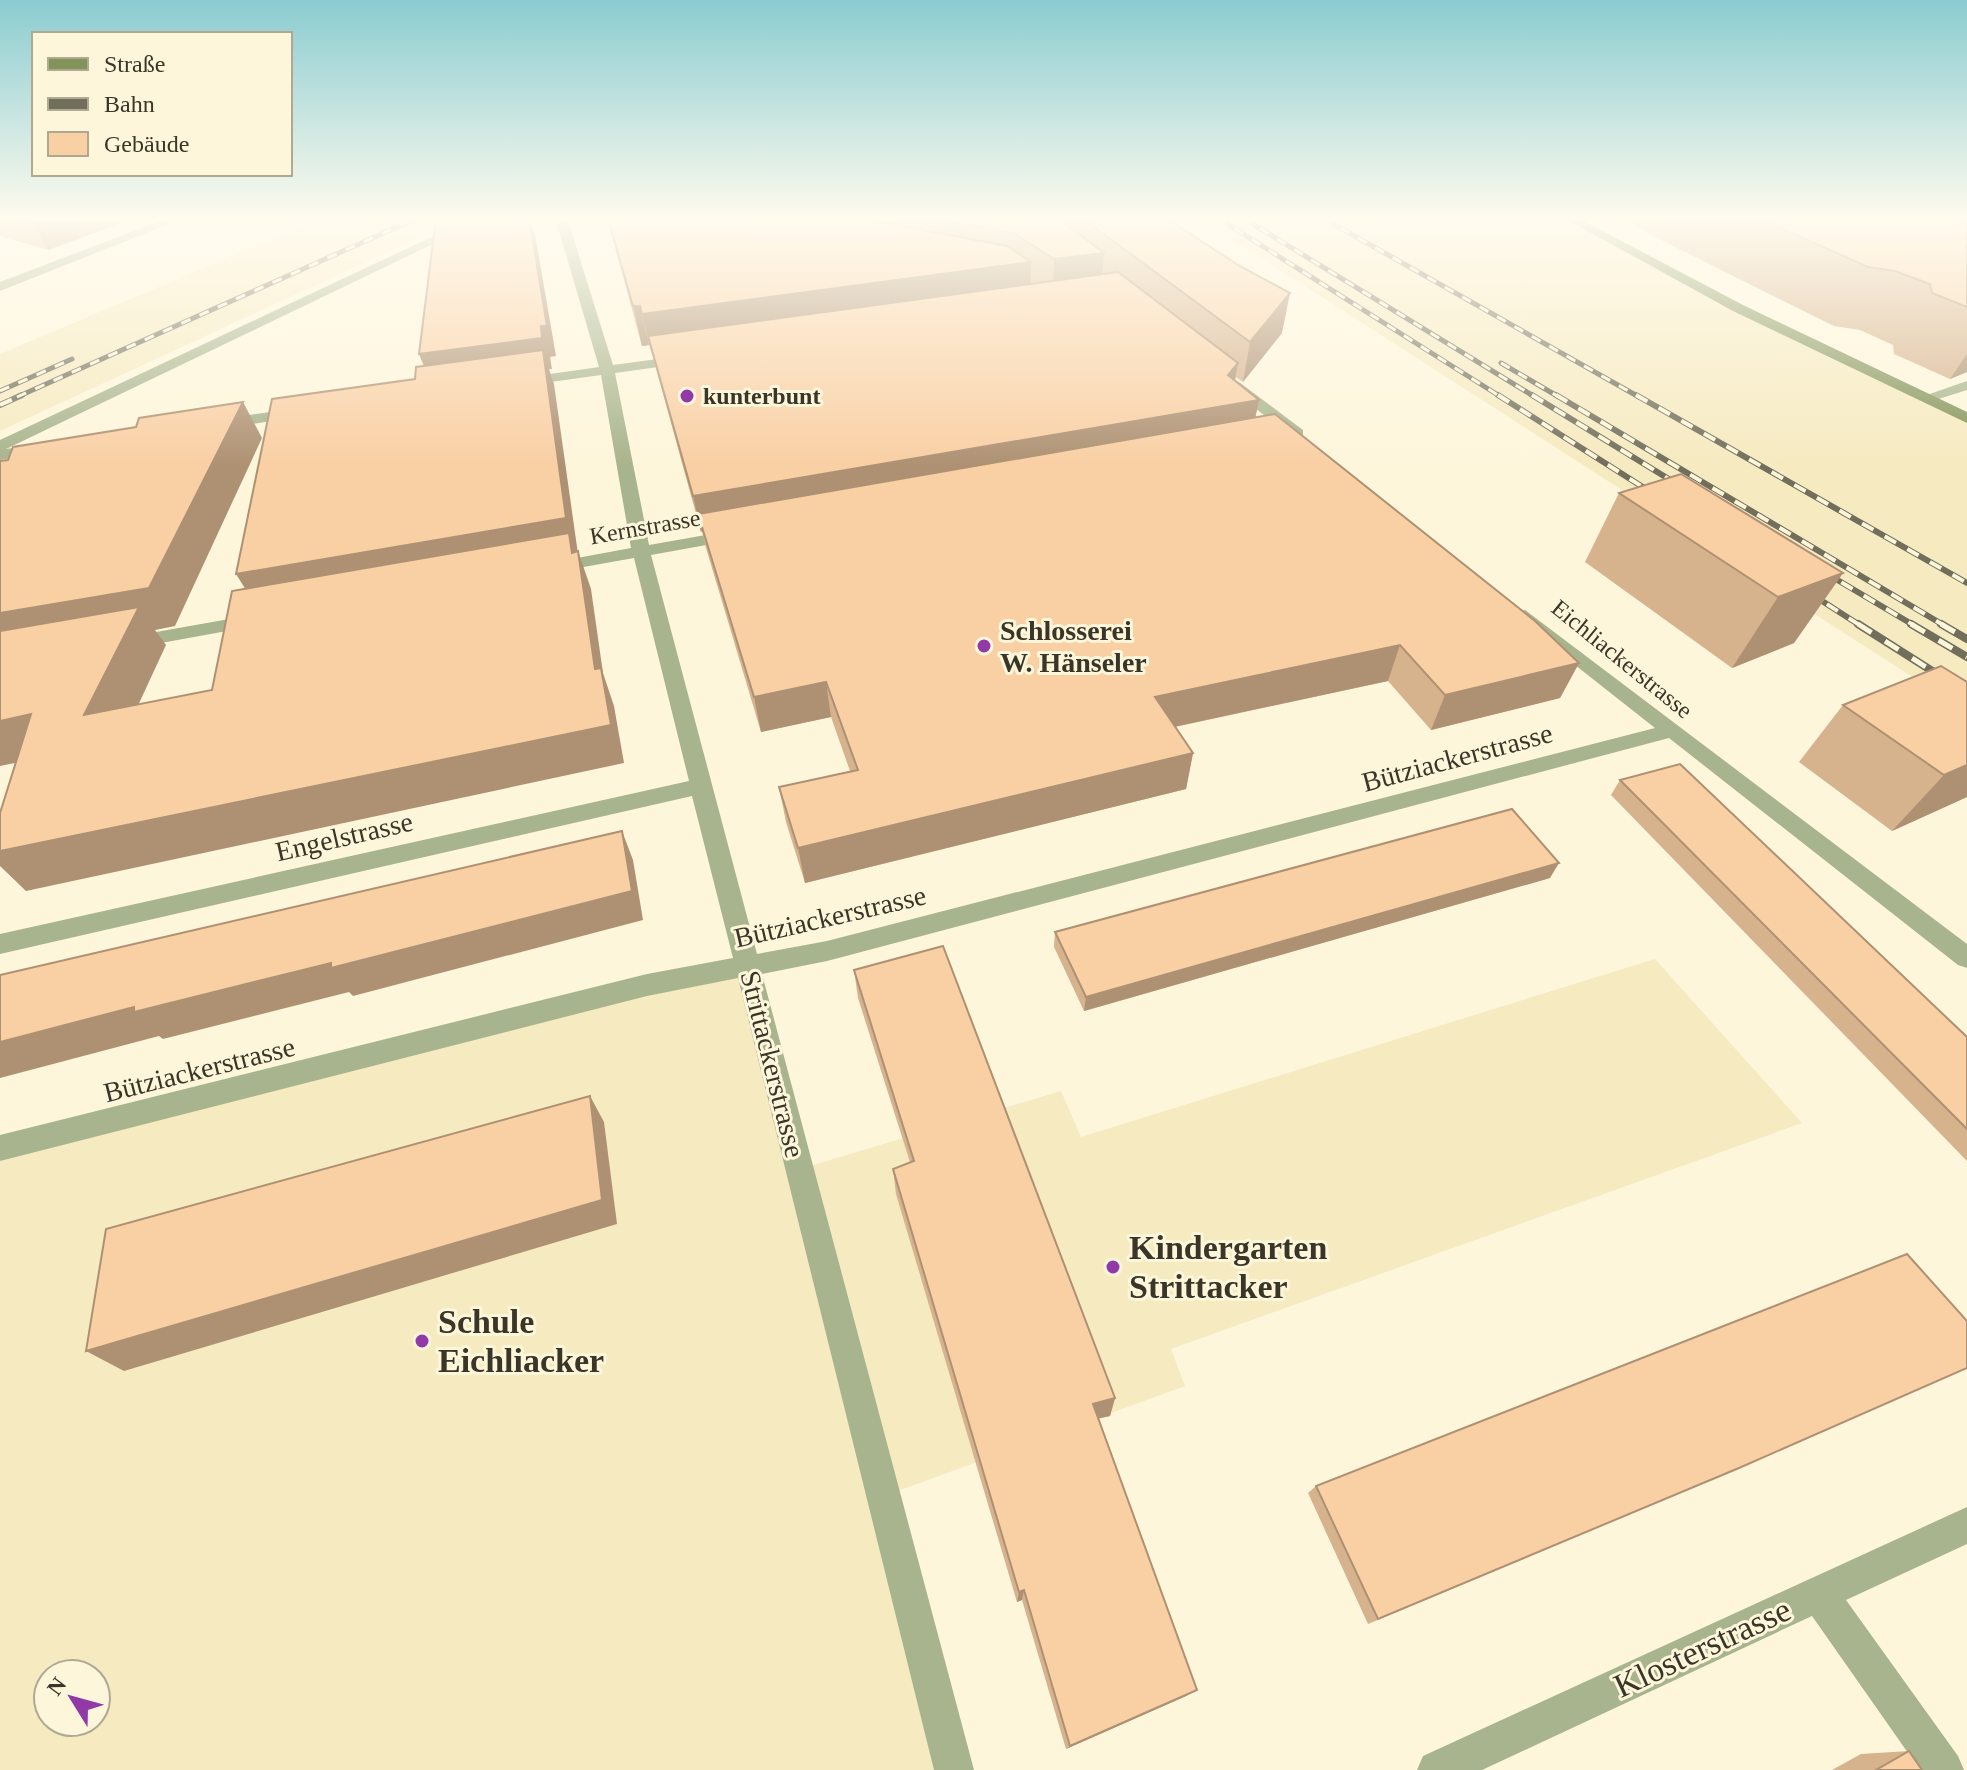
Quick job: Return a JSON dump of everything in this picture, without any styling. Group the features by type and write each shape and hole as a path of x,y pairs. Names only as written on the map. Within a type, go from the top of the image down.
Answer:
{"main road":[{"path":"1724,301 1967,418"}],"street":[{"path":"0,446 307,301"},
{"name":"Strittackerstrasse","path":"586,301 607,370 641,552 954,1770"},
{"path":"498,386 699,357"},
{"path":"1213,369 1304,438 1266,439"},
{"path":"1926,398 1967,385"},
{"path":"202,427 311,412"},
{"path":"0,455 62,446"},
{"name":"Kernstrasse","path":"531,571 750,532"},
{"name":"Eichliackerstrasse","path":"1508,602 1670,731 1967,958"},
{"path":"109,646 281,616"},
{"name":"Bütziackerstrasse","path":"0,1148 647,985 911,929 1670,731"},
{"name":"Engelstrasse","path":"0,944 701,786"},
{"name":"Klosterstrasse","path":"1437,1770 1967,1525"},
{"path":"1818,1593 1944,1770"}],"shaded area":[{"path":"126,301 282,301 0,431 0,354"},
{"path":"1327,301 1726,301 1967,418 1967,712"},
{"name":"Schule Eichliacker","path":"1655,959 1802,1123 1171,1349 1185,1386 884,1496 954,1770 0,1770 0,1148 748,966 800,1169 1061,1091 1081,1137"}],"building":[{"path":"426,301 543,301 547,326 541,326 542,338 419,354"},
{"path":"631,301 742,301 642,314 640,306 633,306"},
{"path":"908,301 1156,301 1238,363 1228,375 1259,400 693,496 648,336"},
{"path":"1194,301 1284,301 1250,342"},
{"path":"1951,301 1967,301 1967,307"},
{"path":"543,350 566,518 236,574 272,399 415,379 416,367"},
{"path":"243,402 149,588 0,613 0,461 8,460 13,447 136,427 139,418"},
{"path":"1275,414 1535,621 1579,663 1445,695 1400,645 1155,697 1193,753 798,848 779,787 858,770 826,682 754,697 698,514"},
{"path":"1681,474 1843,573 1778,597 1619,493"},
{"path":"569,533 572,553 578,551 595,669 601,668 611,725 0,851 0,813 31,714 0,721 0,631 139,607 84,715 212,690 232,591"},
{"path":"1941,666 1967,682 1967,765 1944,775 1843,705"},
{"path":"1680,764 1967,1037 1967,1129 1620,780"},
{"path":"1512,809 1559,863 1086,997 1055,932"},
{"path":"622,831 632,891 331,968 331,963 134,1012 134,1007 0,1042 0,975"},
{"path":"943,946 1115,1398 1093,1404 1197,1690 1070,1746 1024,1590 1019,1592 893,1169 914,1161 854,970"},
{"path":"590,1096 602,1200 86,1351 106,1229"},
{"path":"1907,1254 1967,1321 1967,1368 1739,1468 1378,1619 1316,1486"},
{"path":"1909,1751 1922,1770 1876,1770"}],"railway":[{"path":"17,397 232,301"},
{"path":"1349,301 1501,397"},
{"path":"1378,301 1535,397"},
{"path":"1469,301 1639,397"},
{"path":"0,391 72,359"},
{"path":"1501,363 1559,397"},
{"path":"0,405 22,395"},
{"path":"1498,395 1660,498"},
{"path":"1532,395 1685,489"},
{"path":"1556,395 1945,626"},
{"path":"1636,395 1967,583"},
{"path":"1819,569 1915,626"},
{"path":"1805,590 1861,626"},
{"path":"1858,624 1967,693"},
{"path":"1911,624 1967,657"},
{"path":"1941,624 1967,639"}],"place":[{"name":"kunterbunt","path":"687,396"},
{"name":"Schlosserei W. Hänseler","path":"984,646"},
{"name":"Kindergarten Strittacker","path":"1113,1267"},
{"name":"Schule Eichliacker","path":"422,1341"}]}
